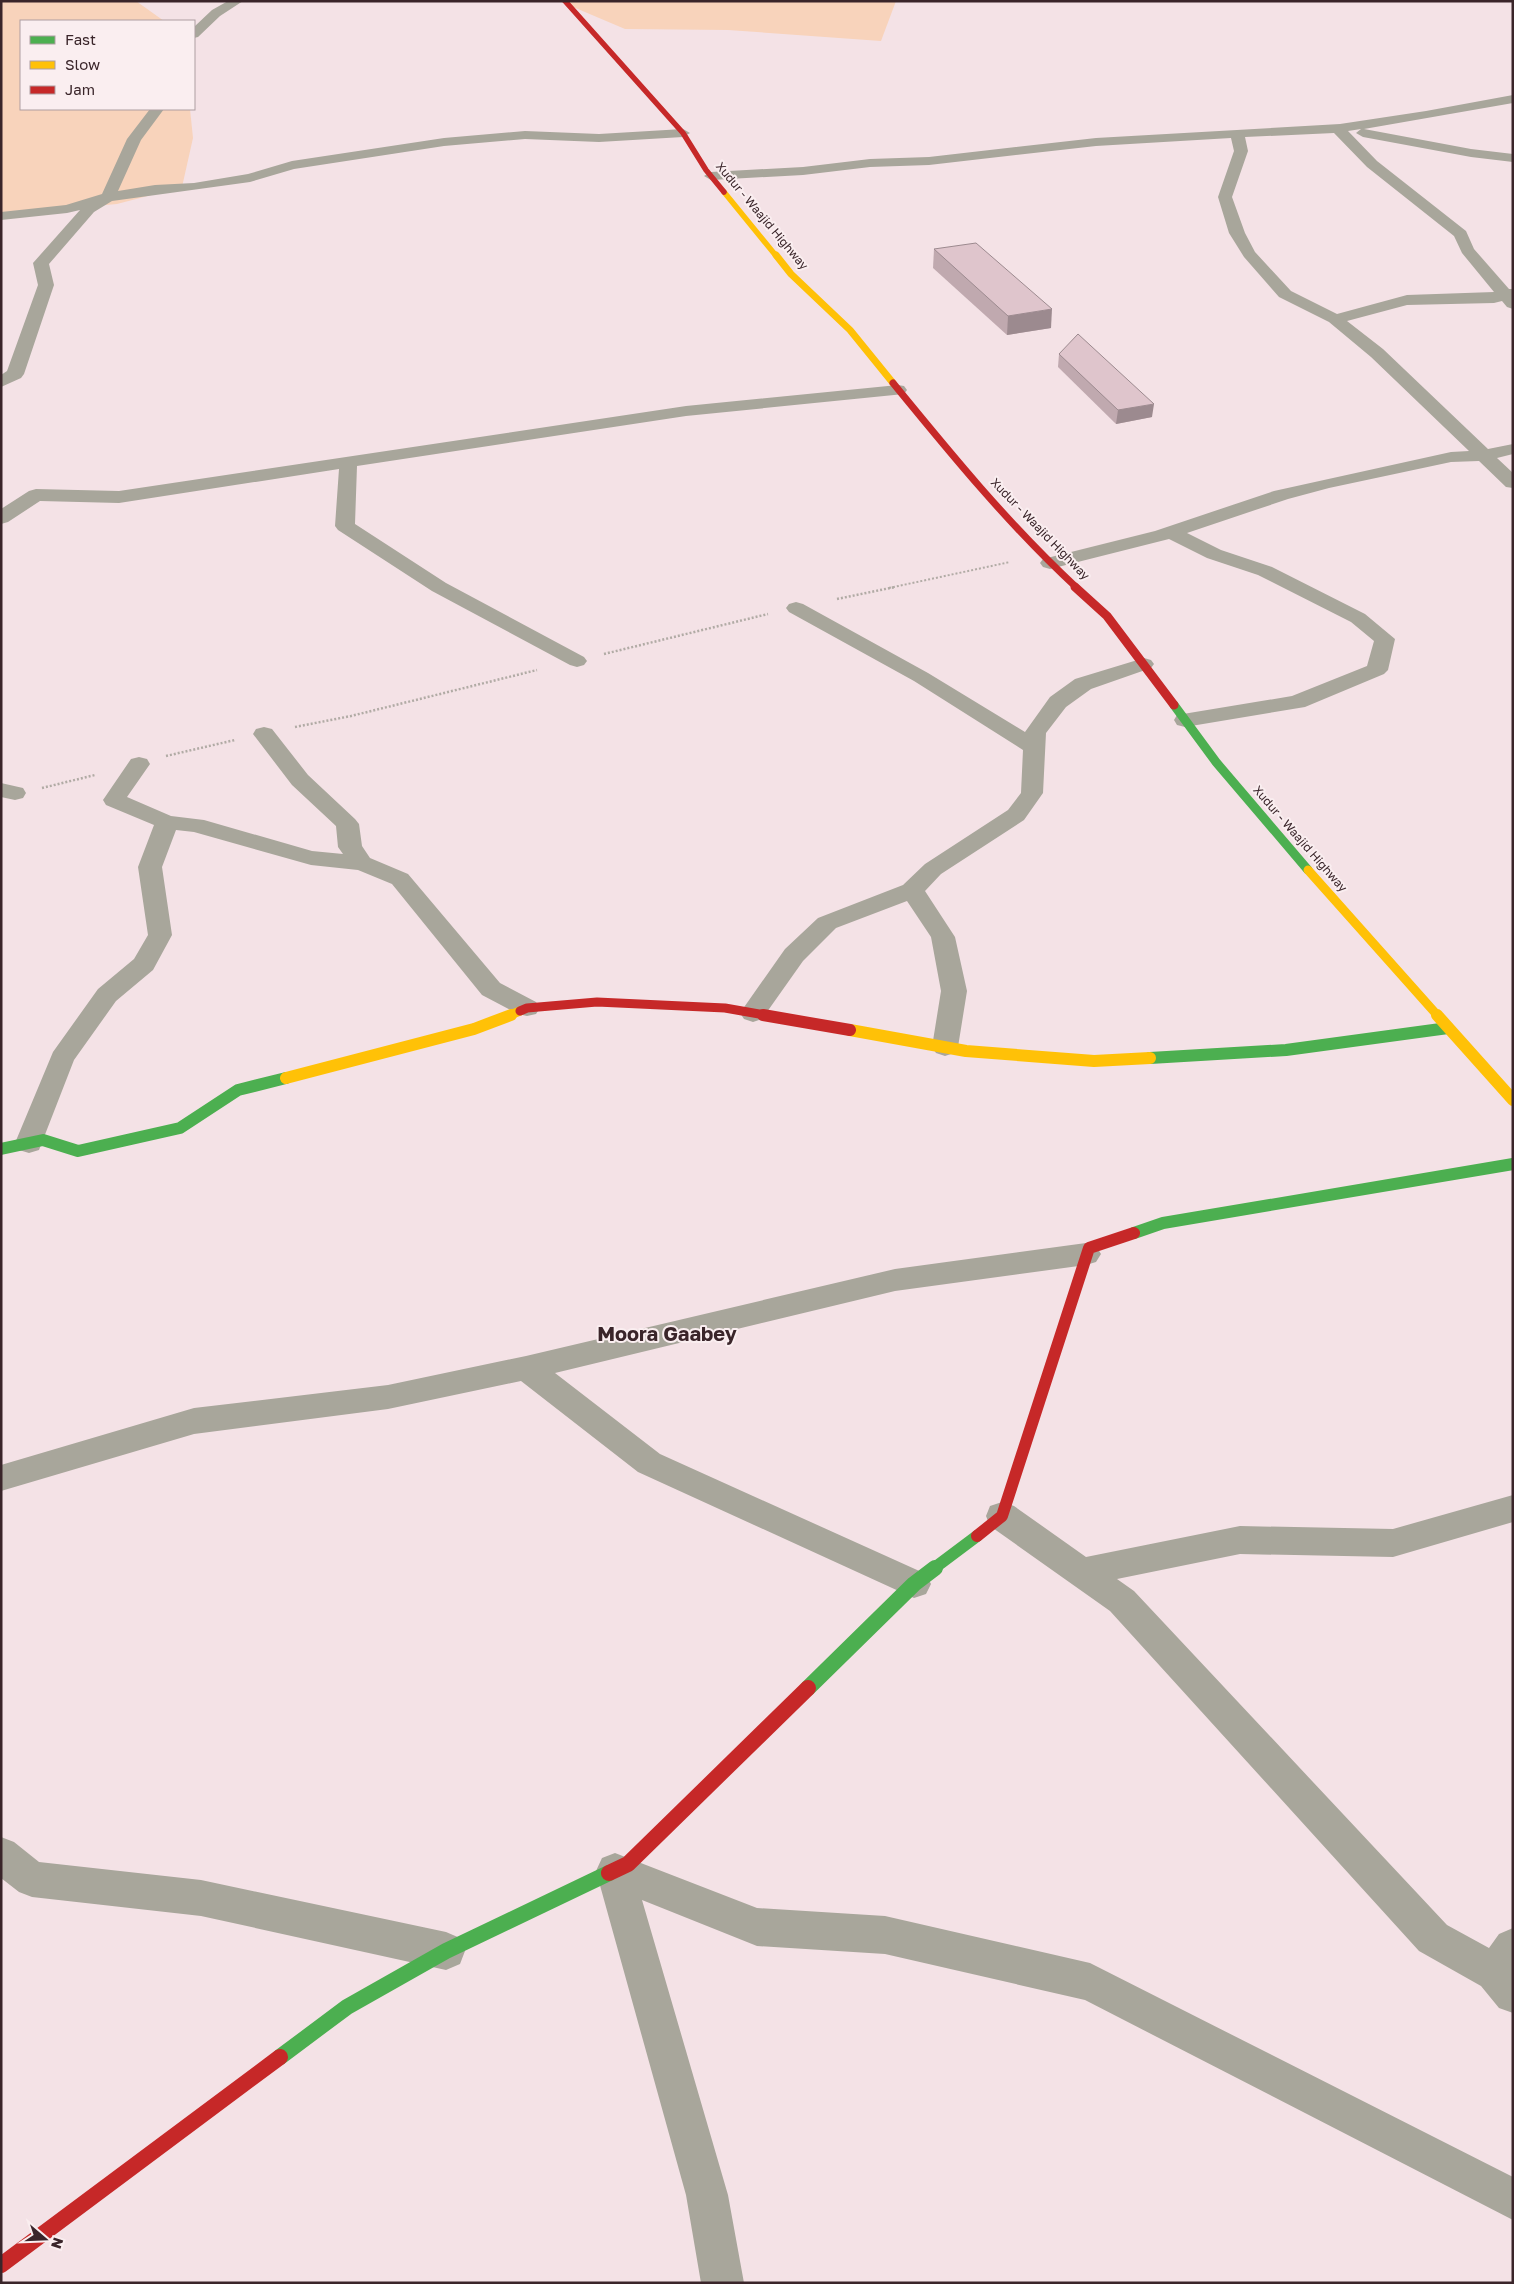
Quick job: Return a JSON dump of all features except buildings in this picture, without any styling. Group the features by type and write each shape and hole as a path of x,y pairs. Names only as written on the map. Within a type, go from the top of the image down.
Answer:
{"main road":[{"name":"Xudur - Waajid Highway","path":"566,1 683,133 711,176 791,274 850,330 956,461 1046,559 1107,616 1216,762 1303,865 1513,1100"},
{"path":"1,1149 43,1140 78,1151 180,1128 238,1090 474,1029 528,1008 597,1002 725,1008 945,1047 1094,1061 1286,1050 1448,1028"},
{"path":"1,2265 347,2007 446,1951 628,1864 914,1584 1002,1516 1089,1248 1163,1223 1513,1164"}],"street":[{"path":"195,33 216,13 237,1"},
{"path":"711,176 803,172 870,163 928,160 1096,142 1237,134 1257,130 1337,128 1452,112 1513,98"},
{"path":"1,382 15,374 46,285 41,263 89,209 108,197 134,139 156,110"},
{"path":"1337,128 1471,153 1513,158"},
{"path":"1337,128 1372,164 1461,234 1467,250 1509,298"},
{"path":"1,216 67,209 108,197 155,189 194,187 250,178 292,165 444,142 525,135 599,138 683,133"},
{"path":"1237,134 1241,151 1225,196 1237,233 1249,254 1285,294 1335,319 1377,353 1513,483"},
{"path":"1335,319 1407,300 1509,298"},
{"path":"1,518 36,495 119,497 686,411 898,390"},
{"path":"1046,559 1170,532 1281,495 1329,483 1451,456 1485,455 1513,449"},
{"path":"348,462 345,526 439,587 577,661"},
{"path":"1170,532 1214,554 1273,575 1358,618 1385,639 1377,670 1297,702 1185,720"},
{"path":"796,608 921,677 1035,748"},
{"path":"753,1013 794,955 827,924 912,890 933,869 1016,815 1032,793 1036,733 1058,702 1083,684 1144,664"},
{"path":"264,734 300,780 347,824 350,847 362,863"},
{"path":"139,764 114,800 167,822 196,825 311,858 362,863 400,879 491,989 528,1008"},
{"path":"29,1143 62,1058 106,995 144,964 160,935 150,868 167,822"},
{"path":"912,890 943,937 954,991 945,1047"},
{"path":"1,1478 194,1421 388,1397 526,1368 895,1280 1086,1254"},
{"path":"526,1368 649,1463 914,1584"},
{"path":"1082,1572 1240,1540 1393,1543 1498,1514 1513,1508"},
{"path":"1002,1516 1122,1601 1433,1938 1507,1971"},
{"path":"1,1855 32,1879 201,1898 446,1951"},
{"path":"615,1871 756,1927 885,1935 1090,1982 1513,2199"},
{"path":"615,1871 707,2195 723,2283"}],"path":[{"path":"8,792 60,785 206,746 351,716 796,608 1046,559"}],"shaded area":[{"path":"1,1 136,1 163,20 20,20 20,110 190,110 193,138 182,187 117,204 31,212 1,217"},
{"path":"559,1 896,1 881,41 728,30 625,29"}],"traffic: fast":[{"path":"1174,705 1216,762 1308,870"},
{"path":"1150,1058 1286,1050 1448,1028"},
{"path":"1,1149 43,1140 78,1151 180,1128 238,1090 286,1078"},
{"path":"1134,1233 1163,1223 1513,1164"},
{"path":"808,1688 914,1584 977,1536"},
{"path":"280,2057 347,2007 446,1951 609,1873"}],"traffic: slow":[{"path":"724,192 791,274 850,330 893,383"},
{"path":"1308,870 1513,1100"},
{"path":"286,1078 474,1029 520,1011"},
{"path":"850,1030 966,1051 1094,1061 1150,1058"}],"traffic: jam":[{"path":"565,1 683,133 706,170 724,192"},
{"path":"893,383 956,461 1050,563 1107,616 1174,705"},
{"path":"520,1011 527,1008 597,1002 725,1008 850,1030"},
{"path":"977,1536 1002,1516 1089,1248 1134,1233"},
{"path":"609,1873 628,1864 808,1688"},
{"path":"1,2265 280,2057"}],"district":[{"name":"Moora Gaabey","path":"667,1334"}]}
